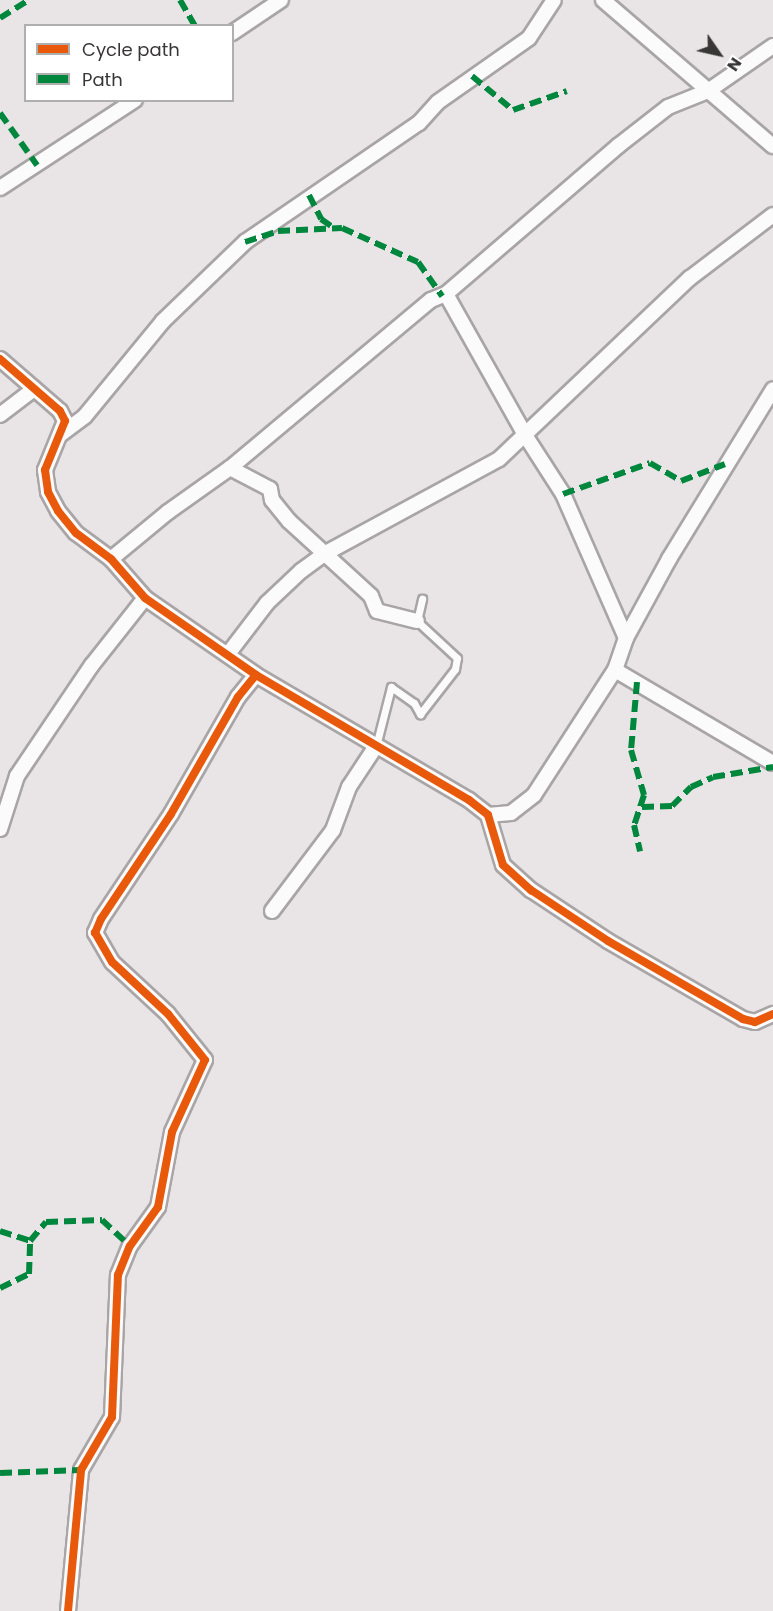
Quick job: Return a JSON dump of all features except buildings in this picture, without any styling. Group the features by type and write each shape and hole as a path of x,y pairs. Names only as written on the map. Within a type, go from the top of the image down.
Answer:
{"street":[{"path":"234,32 281,0"},
{"path":"60,435 85,416 163,321 245,242 418,123 438,102 529,38 554,0"},
{"path":"603,0 773,146"},
{"path":"111,559 168,512 230,468 431,300 446,294 618,146 668,107 708,91 773,46"},
{"path":"0,188 132,102"},
{"path":"228,654 267,603 324,554 499,459 690,278 773,215"},
{"path":"446,294 525,435 564,494 626,638"},
{"path":"0,359 62,415 65,421 45,470 48,492 76,532 111,559 145,598 256,675 439,781 488,815 503,865 531,890 608,941 743,1019 755,1022 773,1014"},
{"path":"0,415 34,389"},
{"path":"488,815 511,813 534,795 615,670 626,638 702,502 773,389"},
{"path":"230,468 270,489 272,500 288,521 370,596 376,611 417,621"},
{"path":"0,829 18,776 92,665 145,598"},
{"path":"615,670 773,763"},
{"path":"68,1611 81,1470 112,1417 118,1275 130,1246 158,1207 172,1132 205,1060 168,1014 111,962 95,933 101,919 171,814 238,697 256,675"},
{"path":"272,911 333,830 349,787 376,746"}],"lane":[{"path":"376,746 391,687 414,704 420,714 455,669 457,658 417,621 422,599"}],"marked path":[{"path":"0,18 29,0"},
{"path":"180,0 194,24"},
{"path":"472,76 513,110 567,91"},
{"path":"0,113 37,165"},
{"path":"309,195 321,219 331,226"},
{"path":"245,242 278,231 342,228 418,262 442,296"},
{"path":"563,494 650,463 681,481 725,464"},
{"path":"637,682 631,750 644,795 634,825 640,851"},
{"path":"642,807 672,806 691,787 713,777 773,767"},
{"path":"0,1288 29,1274 30,1241 46,1222 102,1220 130,1246"},
{"path":"0,1231 30,1241"},
{"path":"0,1473 81,1470"}],"cycle path":[{"path":"0,359 60,411 65,421 45,470 48,492 58,511 76,533 111,559 145,598 256,675 469,800 488,815 503,865 531,890 608,941 743,1019 755,1022 773,1014"},
{"path":"68,1611 81,1470 112,1417 118,1275 130,1246 158,1207 172,1132 205,1060 168,1014 112,962 95,933 101,919 171,814 238,697 256,675"}]}
